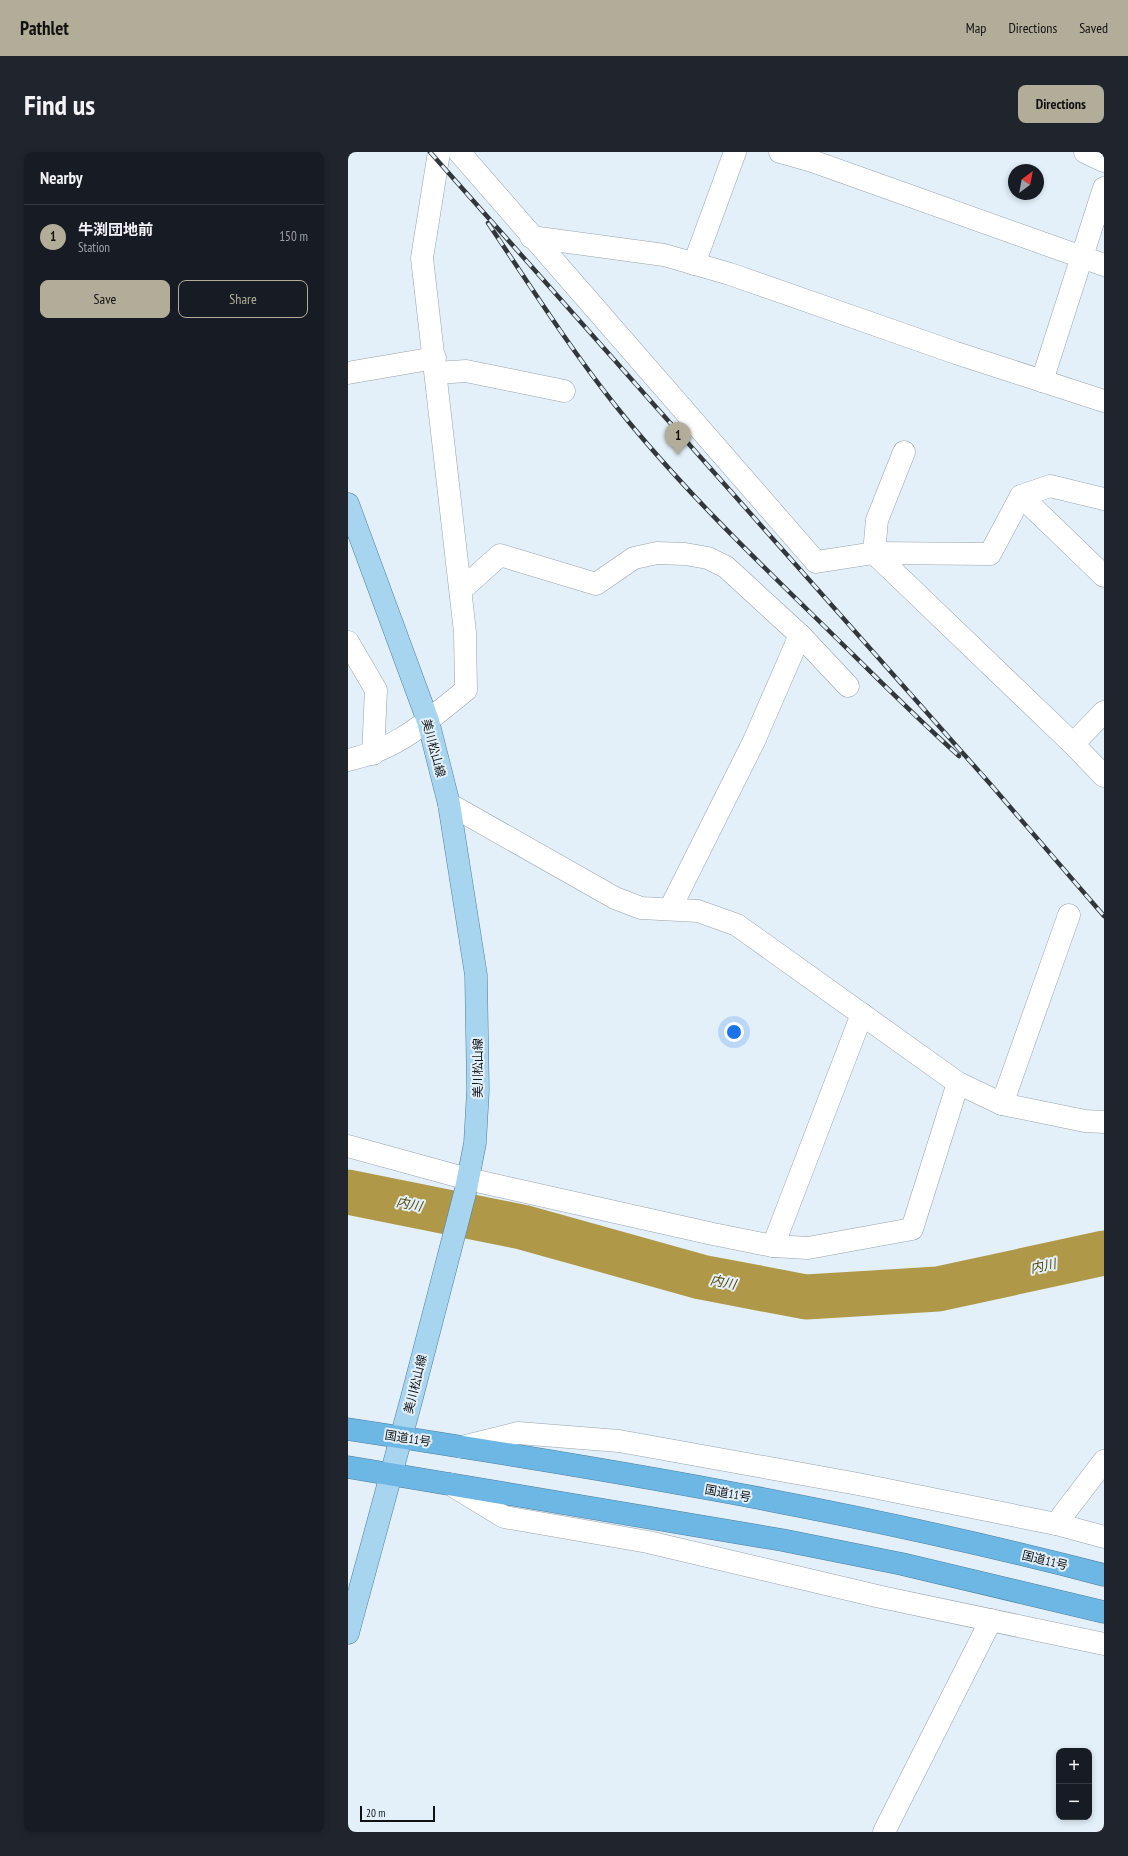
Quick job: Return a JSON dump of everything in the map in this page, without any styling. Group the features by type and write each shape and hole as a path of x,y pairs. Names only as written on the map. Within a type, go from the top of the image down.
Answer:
{"highway":[{"name":"国道11号","path":"348,1428 802,1505 1028,1555 1104,1575"},
{"path":"348,1467 782,1540 902,1564 1104,1612"}],"main road":[{"name":"美川松山線","path":"348,504 428,721 449,804 476,975 478,1090 475,1143 467,1184 348,1634"}],"street":[{"path":"348,760 373,754 399,742 466,690 465,632 461,590 422,258 439,152"},
{"path":"459,152 531,237 816,562 874,553 990,554 1021,496 1050,486 1104,499"},
{"path":"694,264 735,152"},
{"path":"780,152 812,161 1104,265"},
{"path":"1042,381 1104,188"},
{"path":"531,237 664,255 1104,401"},
{"path":"348,373 435,365 564,392"},
{"path":"874,553 877,520 904,452"},
{"path":"1021,496 1104,576"},
{"path":"461,590 500,555 596,584 634,558 657,553 685,554 708,558 726,567 800,635 848,686"},
{"path":"874,553 1073,744 1104,776"},
{"path":"670,910 754,742 800,635"},
{"path":"348,642 376,690 373,754"},
{"path":"1073,744 1104,712"},
{"path":"449,804 616,898 641,908 698,911 737,925 958,1083 1002,1104 1085,1121 1104,1122"},
{"path":"1002,1104 1069,915"},
{"path":"773,1246 862,1014"},
{"path":"348,1146 467,1184 773,1246 808,1248 912,1229 958,1083"},
{"path":"462,1447 518,1433 619,1441 858,1484 1056,1524 1104,1537"},
{"path":"1056,1524 1104,1461"},
{"path":"449,1484 504,1517 648,1542 881,1598 1104,1644"},
{"path":"884,1832 991,1620"}],"waterway":[{"name":"内川","path":"348,1192 522,1227 701,1277 806,1297 938,1289 1104,1253"}],"railway":[{"path":"430,152 992,786 1104,916"},
{"path":"488,223 598,383 663,462 688,490 767,570 906,707 959,756"}],"place":[{"name":"牛渕団地前","path":"678,455"}]}
